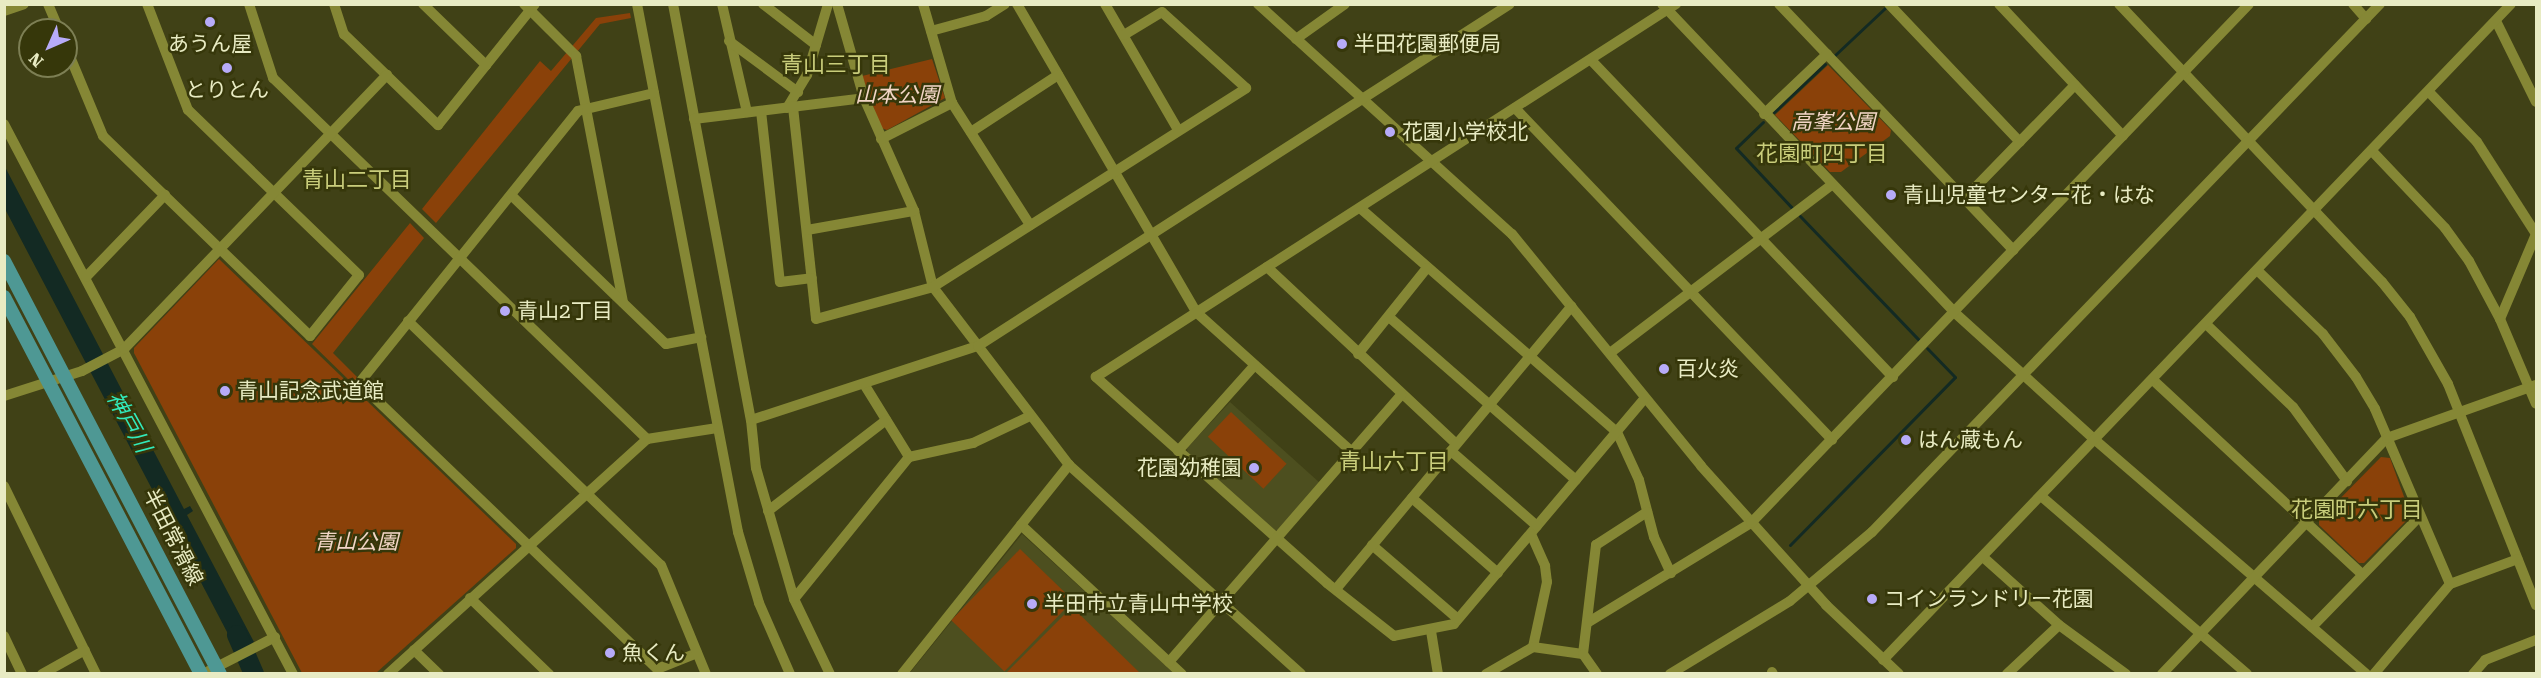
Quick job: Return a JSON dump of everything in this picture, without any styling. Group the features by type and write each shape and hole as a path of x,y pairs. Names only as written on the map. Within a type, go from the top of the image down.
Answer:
{"main road":[{"name":"半田常滑線","path":"4,261 218,670"},
{"name":"半田常滑線","path":"4,297 202,674"}],"street":[{"path":"4,11 24,4"},
{"path":"48,4 54,18"},
{"path":"78,76 103,136 309,336 359,275 188,110 147,4"},
{"path":"249,4 273,78 647,439"},
{"path":"334,4 344,34 438,124 530,7 576,56 623,303"},
{"path":"423,4 486,65"},
{"path":"637,4 717,428 747,567 790,674"},
{"path":"673,4 751,420 756,468 794,599 830,674"},
{"path":"722,4 747,112"},
{"path":"763,4 816,45"},
{"path":"828,4 816,45 790,107 807,230 816,319 933,287 1246,88 1162,12 1124,35"},
{"path":"837,4 864,98 914,211 933,287 1069,465 1301,674"},
{"path":"923,4 952,103 1030,225"},
{"path":"931,31 986,16 1005,4"},
{"path":"1017,4 1196,312 1352,452"},
{"path":"1106,4 1178,130"},
{"path":"1258,4 1434,160 1512,234 1645,398 1751,523 1809,586 1899,674"},
{"path":"1296,39 1345,4"},
{"path":"751,420 978,346 1510,4"},
{"path":"1779,4 2013,250"},
{"path":"1889,4 2020,142"},
{"path":"2119,4 2314,211 2410,317 2436,359 2536,605"},
{"path":"2353,4 2366,19"},
{"path":"1670,674 1809,586 1872,532 2380,4"},
{"path":"1883,660 2511,4"},
{"path":"2002,5 2123,135"},
{"path":"1587,623 1751,523 2247,5"},
{"path":"1645,398 1458,620 1431,631 1394,636 1278,540 1096,377 1591,60 1668,7 1764,114 1954,312 2094,440 2366,674"},
{"path":"2496,21 2536,102"},
{"path":"729,42 798,92"},
{"path":"1764,114 1827,54"},
{"path":"1591,60 1893,377"},
{"path":"4,396 82,371 119,352 387,75"},
{"path":"971,132 1058,75"},
{"path":"1964,200 2076,85"},
{"path":"2428,92 2477,142 2536,234 2500,319"},
{"path":"654,93 586,107 578,111 359,383 657,669 697,653"},
{"path":"694,119 864,98"},
{"path":"881,139 952,103"},
{"path":"1515,108 1832,440"},
{"path":"761,111 780,282 812,278"},
{"path":"4,124 86,278 119,352 293,674"},
{"path":"2372,151 2445,228 2469,261 2533,386 2536,404"},
{"path":"1610,354 1831,185"},
{"path":"86,278 165,195"},
{"path":"511,195 666,344 701,337"},
{"path":"1360,208 1617,432 1639,480 1647,512 1671,573"},
{"path":"807,230 914,211"},
{"path":"1267,267 1401,395 1534,530 1545,566 1547,582 1533,647"},
{"path":"1358,354 1427,268"},
{"path":"2257,270 2342,356 2374,409 2450,584"},
{"path":"1336,589 1572,306"},
{"path":"1389,317 1576,480"},
{"path":"408,321 661,565 706,674"},
{"path":"2206,324 2294,407 2347,481"},
{"path":"1178,451 1255,365"},
{"path":"2153,380 2362,574"},
{"path":"864,384 909,457"},
{"path":"2162,674 2387,438 2533,386"},
{"path":"1169,662 1278,540 1313,494 1401,395"},
{"path":"794,599 909,457 973,443 1030,416"},
{"path":"768,511 886,420"},
{"path":"388,674 647,439 717,428"},
{"path":"902,674 1069,465"},
{"path":"4,486 96,674"},
{"path":"2042,496 2247,674"},
{"path":"1412,498 1498,573"},
{"path":"1597,674 1583,654 1596,545 1647,512"},
{"path":"2312,627 2420,516"},
{"path":"1021,525 1182,674"},
{"path":"1372,545 1458,620"},
{"path":"1983,557 2058,625 2126,674"},
{"path":"2374,674 2450,584 2518,559"},
{"path":"470,598 549,674"},
{"path":"2007,674 2058,625"},
{"path":"1431,631 1438,674"},
{"path":"4,636 22,674"},
{"path":"202,674 218,670 275,637"},
{"path":"2473,674 2485,660 2536,640"},
{"path":"1486,674 1533,647 1583,654"},
{"path":"42,674 85,650"},
{"path":"414,650 439,674"}],"shaded area":[{"name":"花園幼稚園","path":"1230,402 1320,483 1281,530 1274,531 1188,454 1187,448"},
{"name":"半田市立青山中学校","path":"1022,534 1174,673 909,674"}],"green space":[{"path":"630,13 631,18 600,24 436,223 422,209 540,61 551,71 596,18"},
{"name":"山本公園","path":"932,59 945,98 887,130 881,128 862,76"},
{"name":"高峯公園","path":"1828,65 1891,130 1890,136 1841,172 1830,172 1775,115"},
{"path":"410,223 424,238 333,353 357,377 353,384 312,344"},
{"name":"青山公園","path":"219,259 516,544 516,548 376,673 302,673 134,353 134,348"},
{"path":"1231,412 1287,464 1263,489 1208,437"},
{"path":"2381,457 2390,458 2411,516 2364,563 2359,563 2319,525 2319,520"},
{"path":"1020,549 1073,600 1004,672 951,620"},
{"path":"1072,607 1140,673 1006,673"}],"water":[{"path":"4,165 184,509 190,506 193,511 187,515 254,642 237,651 5,209"}],"waterway":[{"path":"1835,55 1885,8"},
{"path":"1774,112 1825,64"},
{"path":"1763,122 1736,148 1793,209"},
{"path":"1800,216 1919,340"},
{"path":"1790,545 1955,377 1927,348"},
{"name":"神戸川","path":"237,635 254,674"}],"place":[{"name":"あうん屋","path":"210,22"},
{"name":"半田花園郵便局","path":"1342,44"},
{"name":"とりとん","path":"227,68"},
{"name":"花園小学校北","path":"1390,132"},
{"name":"青山児童センター花・はな","path":"1891,195"},
{"name":"青山2丁目","path":"505,311"},
{"name":"百火炎","path":"1664,369"},
{"name":"青山記念武道館","path":"225,391"},
{"name":"はん蔵もん","path":"1906,440"},
{"name":"花園幼稚園","path":"1254,468"},
{"name":"コインランドリー花園","path":"1872,599"},
{"name":"半田市立青山中学校","path":"1032,604"},
{"name":"魚くん","path":"610,653"}],"district":[{"name":"青山三丁目","path":"836,65"},
{"name":"花園町四丁目","path":"1822,154"},
{"name":"青山二丁目","path":"357,180"},
{"name":"青山六丁目","path":"1394,462"},
{"name":"花園町六丁目","path":"2357,510"}]}
